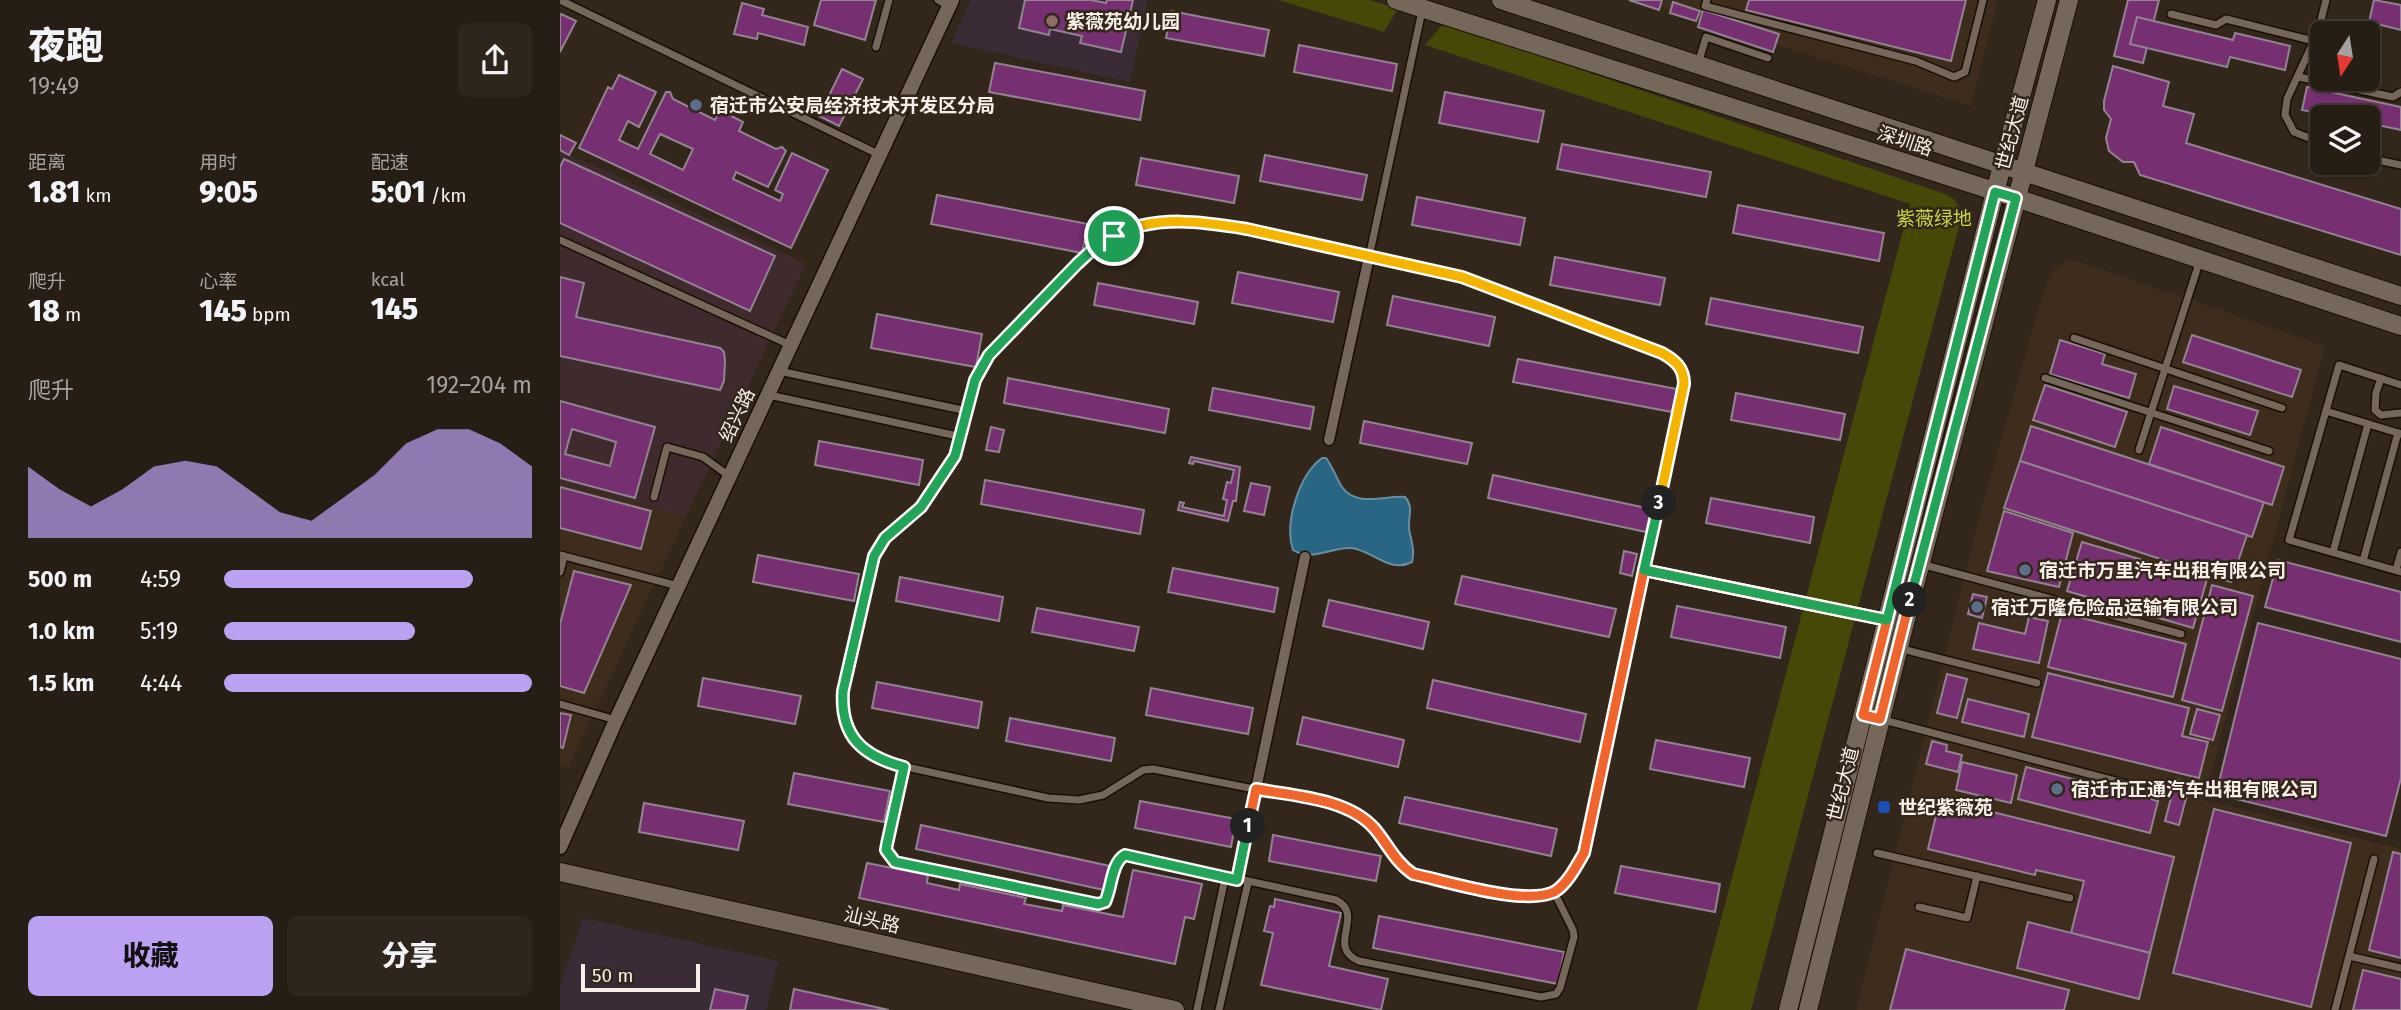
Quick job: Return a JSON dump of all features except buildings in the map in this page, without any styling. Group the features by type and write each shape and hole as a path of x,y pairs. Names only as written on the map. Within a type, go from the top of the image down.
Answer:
{"street":[{"name":"深圳路","path":"1396,0 2016,198 2401,326"},
{"name":"深圳路","path":"1501,0 2401,296"},
{"name":"世纪大道","path":"1808,1010 1872,717 1887,620 1995,192 2047,0"},
{"name":"世纪大道","path":"1788,1010 1872,717 1898,648 2069,0"},
{"name":"绍兴路","path":"560,846 678,586 880,155 946,2"},
{"path":"1329,440 1369,257"},
{"path":"1256,789 1305,557"},
{"name":"汕头路","path":"560,872 1175,1010"},
{"name":"汕头路","path":"560,883 1124,1010"}],"lane":[{"path":"560,0 880,155"},
{"path":"876,47 889,0"},
{"path":"1707,0 1705,6 1916,61 1954,77 1965,72 1983,0"},
{"path":"2320,21 2326,0"},
{"path":"1369,257 1422,8"},
{"path":"2171,14 2216,25 2226,19 2310,40"},
{"path":"1698,64 1706,37 1768,58"},
{"path":"2310,51 2287,99 2285,115 2294,132 2310,138"},
{"path":"2299,77 2393,97 2401,92"},
{"path":"2380,161 2401,165"},
{"path":"1162,222 1221,225 1462,277 1662,353 1679,365 1684,374 1684,384 1584,853 1575,869 1554,891 1535,896 1514,896 1413,874 1403,867 1374,828 1355,811 1340,806 1153,769 1143,770 1103,794 1079,800 1048,798 904,767 884,762 870,754 851,735 842,713 843,691 874,556 885,538 921,507 932,493 955,456 967,411 975,380 989,355 1077,264 1091,251 1121,232 1162,222"},
{"path":"560,240 791,345"},
{"path":"2139,450 2200,259"},
{"path":"2074,338 2282,408"},
{"path":"2401,385 2339,365 2289,540 2399,571 2401,552"},
{"path":"779,371 967,411"},
{"path":"2045,378 2269,451"},
{"path":"2381,378 2376,393 2375,410 2381,415 2401,413"},
{"path":"768,394 962,437"},
{"path":"2326,411 2399,434 2363,561"},
{"path":"2333,552 2368,424"},
{"path":"654,498 667,447 703,457 730,477"},
{"path":"560,572 562,555 678,586"},
{"path":"1920,564 2181,634"},
{"path":"1644,570 1887,620"},
{"path":"1898,648 2037,683"},
{"path":"560,704 616,720"},
{"path":"1872,717 2161,793"},
{"path":"904,767 886,850 895,862 1090,904 1105,902 1116,865 1125,855 1336,900 1343,903 1348,915 1344,943 1345,951 1351,958 1541,997 1556,994 1560,988 1574,937 1554,891"},
{"path":"1237,880 1256,789"},
{"path":"1877,853 2070,898"},
{"path":"2334,1010 2374,859"},
{"path":"1919,907 1967,918 1977,876"},
{"path":"1197,1010 1226,877"},
{"path":"1219,1010 1248,883"},
{"path":"2349,956 2401,968"}],"shaded area":[{"name":"紫薇苑幼儿园","path":"971,0 1147,0 1130,82 951,43"},
{"path":"1637,0 1998,0 1971,106"},
{"path":"560,150 806,264 686,516 560,482"},
{"path":"2069,261 2082,263 2325,346 2204,800 2401,849 2401,1010 1856,1010 1983,503 2045,286 2055,268"},
{"path":"560,482 686,516 568,768 560,766"},
{"path":"583,918 778,961 766,1010 560,1010 560,985"}],"green space":[{"path":"1278,0 1370,0 1398,9 1384,32"},
{"name":"紫薇绿地","path":"1444,23 1945,194 1953,198 1959,207 1961,219 1751,1010 1697,1010 1910,204 1425,45"}],"water":[{"path":"1322,458 1326,458 1342,487 1355,497 1405,497 1410,508 1412,562 1396,565 1351,548 1308,555 1293,550 1290,527 1300,487"}],"place":[{"name":"紫薇苑幼儿园","path":"1052,21"},
{"name":"宿迁市公安局经济技术开发区分局","path":"696,105"},
{"name":"宿迁市万里汽车出租有限公司","path":"2025,570"},
{"name":"宿迁万隆危险品运输有限公司","path":"1977,607"},
{"name":"宿迁市正通汽车出租有限公司","path":"2057,789"},
{"name":"世纪紫薇苑","path":"1884,807"}],"route":[{"path":"1114,236 1077,264 989,355 975,380 955,456 921,507 885,538 874,556 843,691 842,713 851,735 870,754 884,762 904,767 886,850 895,862 1090,904 1105,902 1116,865 1125,855 1237,880 1256,789 1355,811 1374,828 1403,867 1413,874 1514,896 1535,896 1554,891 1575,869 1584,853 1644,570 1887,620 1863,715 1880,719 2016,198 1995,192 1887,620 1796,601 1644,570 1684,384 1684,374 1679,365 1662,353 1485,288 1462,277 1247,229 1190,222 1162,222 1114,236"}]}
